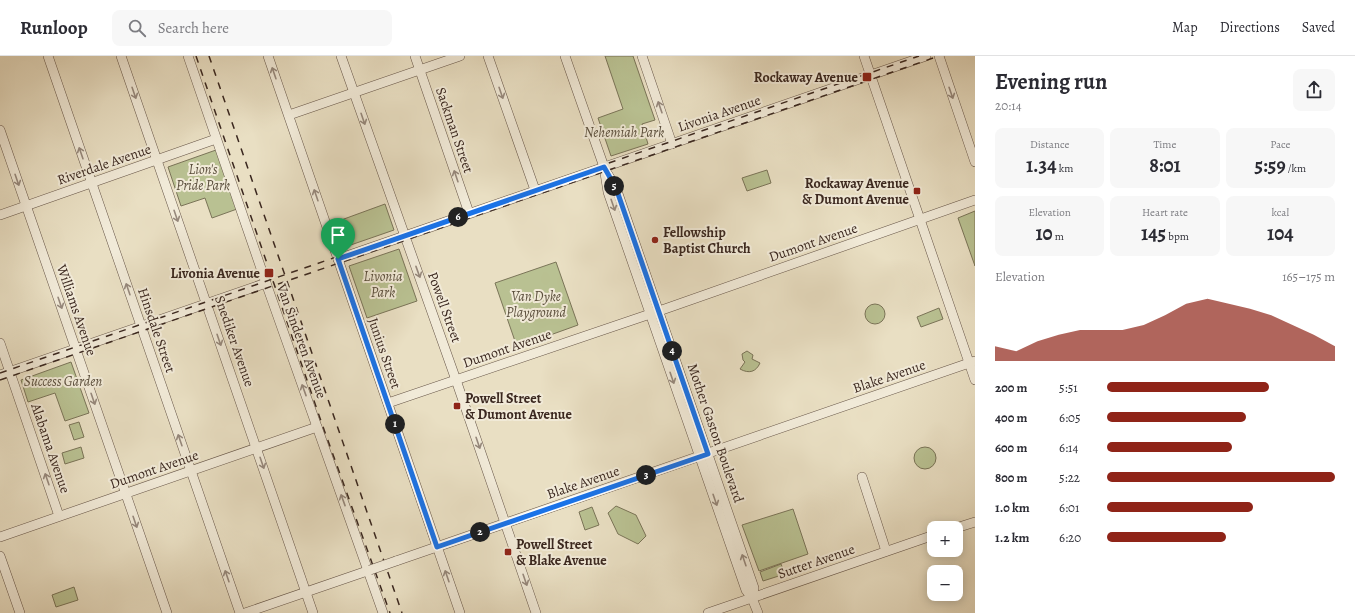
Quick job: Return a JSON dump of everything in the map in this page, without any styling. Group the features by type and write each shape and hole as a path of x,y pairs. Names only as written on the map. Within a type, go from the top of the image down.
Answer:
{"street":[{"name":"Hinsdale Street","path":"48,56 240,613"},
{"name":"Snediker Avenue","path":"121,56 313,613"},
{"name":"Van Sinderen Avenue","path":"188,56 266,283 383,613"},
{"name":"Junius Street","path":"268,56 460,613"},
{"name":"Powell Street","path":"341,56 456,380 536,613"},
{"name":"Sackman Street","path":"415,56 469,213"},
{"path":"288,115 460,56"},
{"path":"488,56 535,190"},
{"name":"Mother Gaston Boulevard","path":"566,56 604,167 616,188 655,313 704,455 754,588 752,598 758,613"},
{"path":"642,56 672,144"},
{"path":"864,56 920,220 972,362 975,380"},
{"name":"Livonia Avenue","path":"338,259 926,56"},
{"path":"939,56 975,162"},
{"name":"Williams Avenue","path":"0,130 167,613"},
{"name":"Riverdale Avenue","path":"0,215 216,140"},
{"name":"Dumont Avenue","path":"388,403 655,313 975,200"},
{"path":"0,374 266,283"},
{"name":"Alabama Avenue","path":"0,343 59,516"},
{"name":"Blake Avenue","path":"245,613 972,362"},
{"name":"Dumont Avenue","path":"0,537 317,427"},
{"path":"862,477 886,551"},
{"path":"963,526 975,522"},
{"name":"Sutter Avenue","path":"708,613 927,538"},
{"path":"0,556 20,613"}],"green space":[{"name":"Nehemiah Park","path":"605,56 633,56 655,120 642,124 648,144 611,156 598,118 623,109"},
{"name":"Lion's Pride Park","path":"216,150 237,209 212,218 205,198 181,206 168,167"},
{"path":"767,170 771,183 747,191 742,178"},
{"path":"385,204 394,230 342,248 333,223"},
{"path":"975,211 975,266 958,218"},
{"name":"Livonia Park","path":"399,249 417,301 367,318 349,266"},
{"name":"Van Dyke Playground","path":"556,262 578,325 517,347 495,283"},
{"path":"871,304 879,304 885,310 885,318 879,324 871,324 865,318 865,310"},
{"path":"939,308 943,319 921,327 917,317"},
{"path":"747,351 753,355 752,359 760,363 754,370 749,372 740,369 745,362 742,354"},
{"name":"Success Garden","path":"71,362 89,413 65,421 55,393 28,402 21,380"},
{"path":"79,422 84,437 74,440 69,425"},
{"path":"81,447 84,458 65,464 62,453"},
{"path":"925,447 933,450 936,458 933,466 925,469 917,466 914,458 917,450"},
{"path":"616,506 636,515 646,536 638,544 618,534 608,513"},
{"path":"592,507 599,525 585,530 579,512"},
{"path":"793,509 808,554 759,571 742,525"},
{"path":"781,564 785,574 763,581 760,572"},
{"path":"74,587 78,600 56,607 52,595"}],"railway":[{"path":"196,56 322,424 390,613"},
{"path":"209,56 402,613"},
{"path":"0,373 919,56"},
{"path":"0,380 939,56"}],"place":[{"name":"Rockaway Avenue","path":"867,77"},
{"name":"Rockaway Avenue & Dumont Avenue","path":"917,191"},
{"name":"Fellowship Baptist Church","path":"655,240"},
{"name":"Livonia Avenue","path":"269,273"},
{"name":"Powell Street & Dumont Avenue","path":"457,406"},
{"name":"Powell Street & Blake Avenue","path":"508,552"}],"route":[{"path":"604,167 616,188 708,454 437,547 338,259 604,167"}]}
